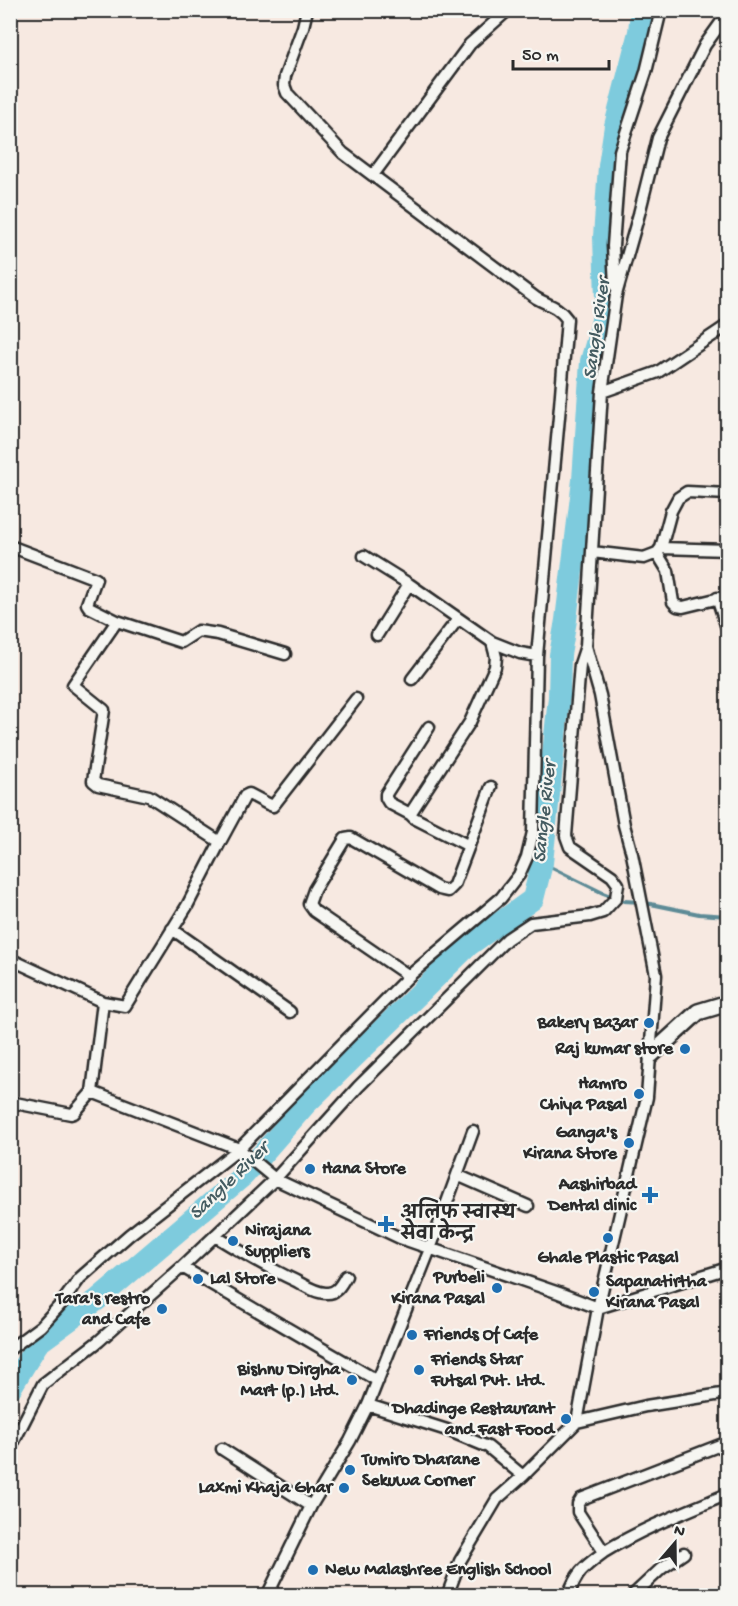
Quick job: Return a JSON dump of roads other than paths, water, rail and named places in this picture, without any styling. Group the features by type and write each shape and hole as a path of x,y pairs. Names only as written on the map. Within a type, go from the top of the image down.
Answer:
{"street":[{"path":"10,1348 41,1326 80,1278 113,1249 242,1152 409,976 501,898 519,875 527,857 533,832 537,656 567,319 563,312 536,298 343,153 285,89 285,76 307,10"},
{"path":"373,175 470,44 508,10"},
{"path":"616,295 613,246 620,151 646,72 662,10"},
{"path":"10,1449 43,1384 99,1341 215,1236 358,1087 507,939 531,923 590,916 603,912 616,898 618,884 612,876 570,847 566,836 580,664 586,646 602,392 616,295 658,138 705,45 728,13"},
{"path":"602,392 658,372 728,325"},
{"path":"728,494 687,492 678,498 671,511 659,551 668,571 673,602 683,607 722,597 728,631"},
{"path":"10,546 96,579 87,604 117,621 181,642 198,631 218,634 285,654"},
{"path":"592,552 644,558 659,551 728,550"},
{"path":"363,556 409,584 492,642 520,653 537,656"},
{"path":"377,635 409,584"},
{"path":"412,679 458,619"},
{"path":"117,621 73,685 104,710 93,782 149,796 220,843"},
{"path":"410,814 470,722 495,667 496,657 492,642"},
{"path":"577,1422 598,1308 647,1097 656,975 624,825 600,695 586,646"},
{"path":"10,959 103,1002 125,1006 187,906 244,796 249,794 273,806 356,699"},
{"path":"429,727 386,794 386,798 414,818 469,846"},
{"path":"409,976 314,911 309,904 314,890 345,839 351,838 440,889 448,891 454,885 491,787"},
{"path":"172,929 290,1012"},
{"path":"10,1102 74,1113 92,1092 103,1002"},
{"path":"651,1055 698,1012 728,1003"},
{"path":"92,1092 242,1152 272,1176 399,1238 598,1308 728,1268"},
{"path":"267,1596 311,1506 350,1441 368,1405 430,1249 473,1131"},
{"path":"457,1176 528,1206"},
{"path":"215,1236 266,1267 327,1294 340,1287 346,1276"},
{"path":"182,1267 378,1381"},
{"path":"447,1596 460,1561 496,1499 524,1476 577,1422 646,1406 728,1394"},
{"path":"368,1405 447,1430 488,1447 524,1476"},
{"path":"604,1552 578,1512 581,1499 728,1442"},
{"path":"222,1449 311,1506"},
{"path":"568,1596 581,1569 604,1552 651,1526 728,1494"},
{"path":"632,1596 662,1568 684,1553"}],"waterway":[{"name":"Sangle River","path":"10,1389 38,1343 97,1300 244,1175 305,1105 469,945 533,899 542,863 559,697 560,655 583,480 591,361 606,299 604,237 609,166 615,126 639,32 641,10"},
{"path":"542,863 624,901 641,902 699,914 728,916"}],"place":[{"name":"Bakery Bazar","path":"649,1023"},
{"name":"Raj kumar store","path":"685,1049"},
{"name":"Hamro Chiya Pasal","path":"639,1094"},
{"name":"Ganga's Kirana Store","path":"629,1143"},
{"name":"Hana Store","path":"310,1169"},
{"name":"Aashirbad Dental clinic","path":"650,1195"},
{"name":"अलिफ स्वास्थ सेवा केन्द्र","path":"386,1224"},
{"name":"Ghale Plastic Pasal","path":"608,1238"},
{"name":"Nirajana Suppliers","path":"233,1241"},
{"name":"Lal Store","path":"198,1279"},
{"name":"Purbeli Kirana Pasal","path":"497,1288"},
{"name":"Sapanatirtha Kirana Pasal","path":"594,1292"},
{"name":"Tara's restro and Cafe","path":"162,1309"},
{"name":"Friends Of Cafe","path":"412,1335"},
{"name":"Friends Star Futsal Pvt. Ltd.","path":"419,1370"},
{"name":"Bishnu Dirgha Mart (p.) Ltd.","path":"352,1380"},
{"name":"Dhadinge Restaurant and Fast Food","path":"566,1419"},
{"name":"Tumiro Dharane Sekuwa Corner","path":"350,1470"},
{"name":"Laxmi Khaja Ghar","path":"344,1488"},
{"name":"New Malashree English School","path":"313,1570"}]}
